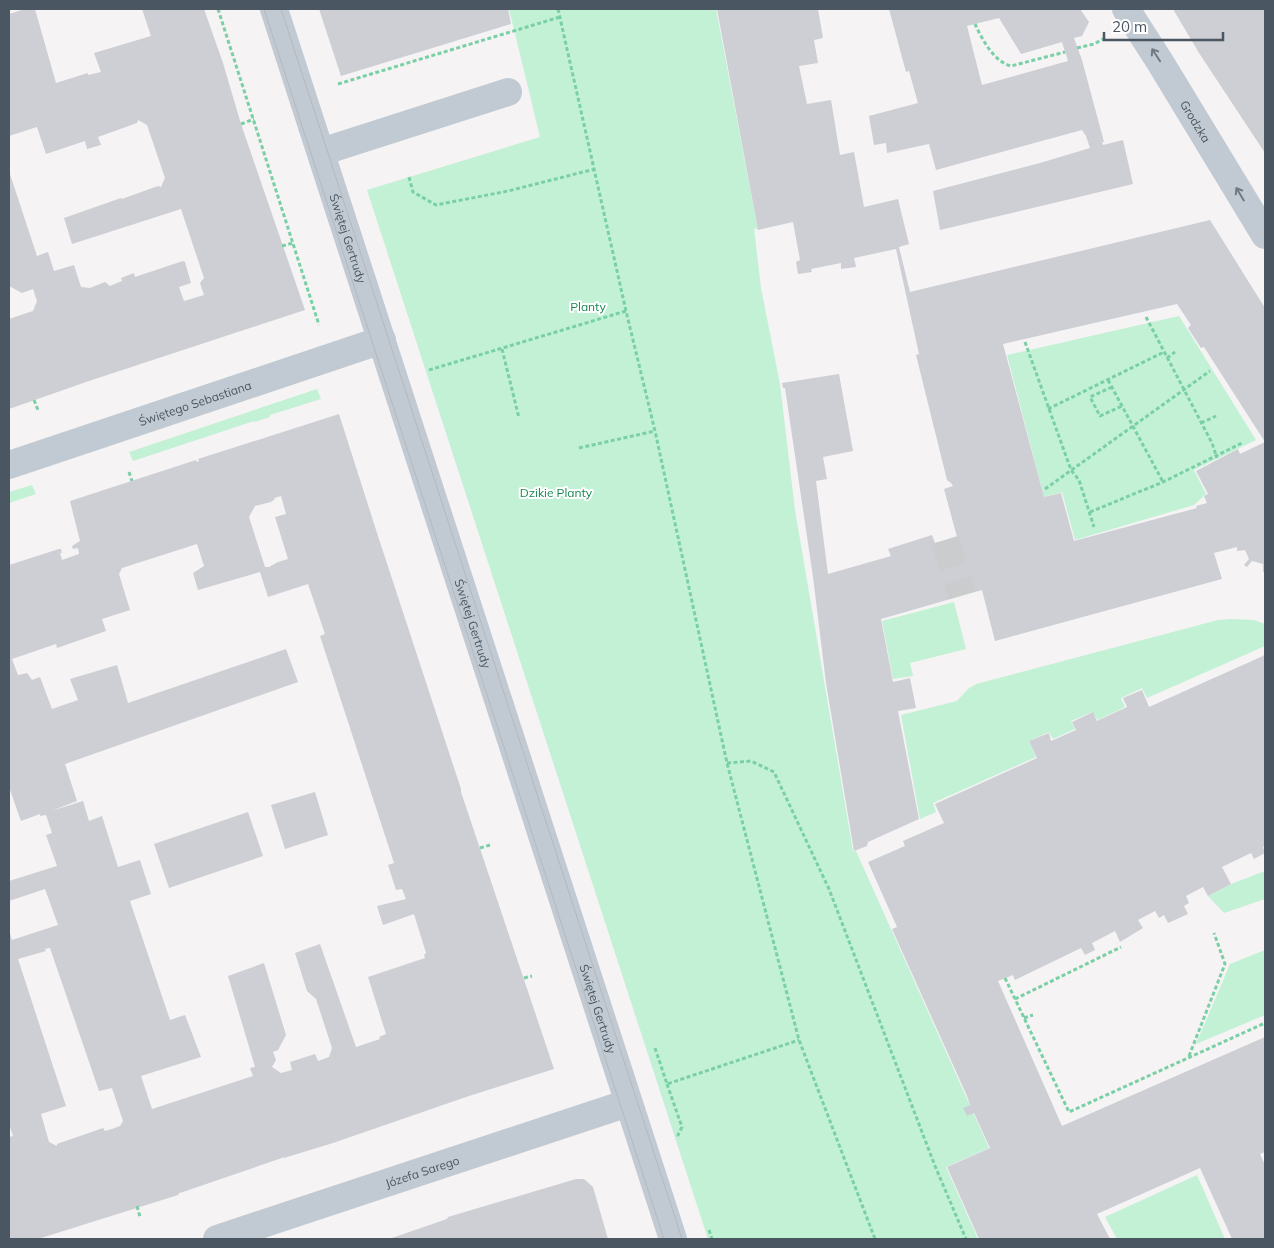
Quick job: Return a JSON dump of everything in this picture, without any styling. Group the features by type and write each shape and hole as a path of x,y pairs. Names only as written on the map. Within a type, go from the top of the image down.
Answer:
{"street":[{"name":"Świętej Gertrudy","path":"274,9 673,1239"},
{"name":"Grodzka","path":"1126,9 1265,235"},
{"path":"320,152 508,92"},
{"name":"Świętego Sebastiana","path":"9,465 382,340"},
{"name":"Józefa Sarego","path":"217,1239 628,1103"}],"path":[{"path":"218,9 320,328"},
{"path":"558,9 655,431 727,763 799,1040 875,1239"},
{"path":"338,84 560,16"},
{"path":"975,24 988,47 1008,66 1065,52"},
{"path":"241,124 254,119"},
{"path":"409,177 413,192 436,205 508,191 595,169"},
{"path":"282,246 293,243"},
{"path":"429,370 626,311"},
{"path":"1146,317 1201,423 1216,457"},
{"path":"1025,342 1071,470 1079,480 1094,527"},
{"path":"502,349 519,418"},
{"path":"1048,409 1164,352"},
{"path":"1167,358 1175,352"},
{"path":"1044,489 1210,371"},
{"path":"1108,380 1163,482"},
{"path":"1112,387 1090,397 1100,416 1122,406"},
{"path":"34,400 38,410"},
{"path":"1201,423 1216,416"},
{"path":"579,448 655,431"},
{"path":"1090,512 1163,482 1242,443"},
{"path":"129,472 132,481"},
{"path":"727,763 751,761 774,772 829,889 935,1166 966,1239"},
{"path":"480,848 490,846"},
{"path":"1189,1056 1225,964 1214,933"},
{"path":"1015,999 1121,947"},
{"path":"524,978 532,976"},
{"path":"1005,978 1069,1112 1265,1023"},
{"path":"1024,1018 1033,1015"},
{"path":"667,1084 799,1040"},
{"path":"655,1048 682,1127 678,1136 680,1142"},
{"path":"137,1206 140,1217"},
{"path":"706,1221 712,1239"}],"green space":[{"name":"Planty","path":"509,9 716,9 758,230 754,228 761,288 780,384 795,510 853,851 856,851 989,1148 946,1167 978,1239 708,1239 367,190 540,137"},
{"path":"1179,316 1256,440 1194,470 1206,494 1194,505 1075,540 1062,492 1044,497 1007,355"},
{"path":"317,389 321,399 270,415 270,417 133,461 129,452"},
{"path":"32,485 36,494 9,503 9,492"},
{"path":"954,602 966,649 910,663 913,676 893,679 882,621"},
{"path":"1218,620 1254,620 1265,624 1265,646 1147,698 1142,688 1121,698 1125,707 1098,720 1092,712 1071,721 1075,729 1053,739 1049,732 1029,741 1036,757 933,803 936,812 920,819 901,715 957,701 968,689 976,684"},
{"path":"1265,871 1265,899 1224,913 1208,896 1231,884"},
{"path":"1265,950 1265,1015 1196,1044 1230,964"},
{"path":"1197,1175 1225,1239 1117,1239 1105,1217"}],"building":[{"path":"25,9 35,9 56,83 88,73 88,75 101,72 94,53 151,36 142,9 204,9 223,63 241,124 305,310 9,409 9,319 33,311 37,301 33,289 22,293 9,286 9,171 37,256 48,252 54,271 74,265 81,287 90,288 105,282 110,286 122,281 121,278 134,273 135,277 183,261 185,262 191,283 179,287 184,301 204,295 200,283 204,278 181,209 72,244 64,218 158,186 161,187 165,178 147,125 138,120 137,123 98,137 101,145 87,149 85,141 46,154 37,127 9,136 9,14"},
{"path":"319,9 508,9 511,24 341,76"},
{"path":"717,9 818,9 823,38 814,40 818,63 799,66 807,104 831,100 840,155 854,152 864,207 898,199 909,244 899,247 910,292 1210,220 1265,308 1265,442 1265,572 1263,572 1263,564 1252,561 1247,567 1244,565 1249,559 1245,550 1237,551 1237,547 1214,553 1222,579 995,641 982,590 881,619 893,682 910,678 916,708 898,711 919,819 868,842 867,846 854,851 826,683 813,577 785,388 783,388 782,383 839,374 853,451 823,457 827,479 816,481 828,574 891,556 888,549 932,535 935,543 957,537 944,489 953,486 947,480 916,355 919,354 896,249 854,258 856,267 841,269 841,263 811,269 812,272 798,274 796,262 800,260 793,222 758,230","holes":["1177,304 1191,325 1188,328 1201,348 1204,347 1265,442 1240,454 1238,449 1196,471 1208,494 1204,496 1207,503 1196,506 1197,508 1074,541 1061,493 1044,497 1003,344"]},
{"path":"889,9 1080,9 1089,22 1082,36 1074,38 1082,60 1104,142 1102,142 1103,145 1123,140 1133,184 940,230 933,191 1090,148 1082,130 936,170 929,144 887,153 886,143 874,145 869,116 918,103 909,71 906,72","holes":["999,18 1021,54 1062,42 1068,61 982,85 967,26"]},
{"path":"1173,9 1265,9 1265,153 1199,53"},
{"path":"339,414 461,792 554,1069 333,1143 283,1157 180,1192 178,1195 38,1239 9,1239 9,1137 13,1136 9,1124 9,930 12,940 58,925 45,889 9,901 9,881 57,866 46,835 52,833 46,815 40,816 40,814 21,821 9,787 9,565 59,549 61,549 62,560 79,554 78,548 73,549 72,546 80,541 70,501 196,460 197,462 199,461 198,459","holes":["281,496 286,514 275,517 288,559 265,567 249,517 255,506 271,502 274,498","197,544 204,566 193,573 198,590 260,572 268,597 308,584 325,634 320,636 394,863 388,865 396,890 402,889 406,899 377,906 383,925 414,914 426,953 424,955 425,958 368,977 386,1034 379,1037 380,1039 356,1047 320,944 295,953 307,991 316,999 332,1048 329,1057 318,1061 315,1054 290,1062 292,1070 281,1073 272,1067 276,1060 273,1052 278,1050 286,1035 264,963 228,976 255,1067 250,1068 253,1076 152,1109 141,1076 201,1057 185,1015 170,1020 130,901 151,894 140,860 118,867 102,816 89,821 83,801 51,811 77,801 65,764 298,682 286,649 128,703 117,665 70,679 78,700 52,709 40,677 32,680 27,673 18,675 12,659 56,644 57,648 106,631 102,619 130,610 119,574 122,568","50,948 99,1091 112,1088 123,1121 120,1126 105,1131 103,1128 57,1144 57,1146 49,1142 41,1114 66,1106 18,959 46,951 45,949"]},
{"path":"1265,653 1265,846 1263,847 1265,853 1254,859 1251,853 1222,867 1231,884 1208,896 1203,887 1186,896 1189,903 1184,906 1188,914 1168,923 1164,915 1159,918 1155,911 1138,920 1143,928 1120,942 1115,931 1092,943 1095,950 1085,955 1081,948 1015,980 1013,975 998,981 1062,1126 1265,1037 1265,1152 1260,1154 1265,1165 1265,1239 1232,1239 1200,1168 1097,1214 1110,1239 979,1239 947,1167 990,1148 974,1113 967,1116 963,1108 970,1105 967,1096 892,929 897,927 868,862 905,846 903,841 944,823 935,804 1037,758 1029,741 1049,733 1051,741 1076,730 1072,722 1093,712 1097,721 1127,707 1123,698 1142,690 1149,707 1263,656"},
{"path":"315,792 328,835 285,849 271,805"},
{"path":"248,812 263,856 169,888 154,844"},
{"path":"576,1179 584,1179 593,1187 608,1239 389,1239 447,1219 448,1217"}],"tunnel":[{"path":"945,540 962,595"}],"tram line":[{"path":"264,9 664,1239"},
{"path":"281,9 682,1239"}],"park label":[{"name":"Dzikie Planty","path":"556,492"}]}
